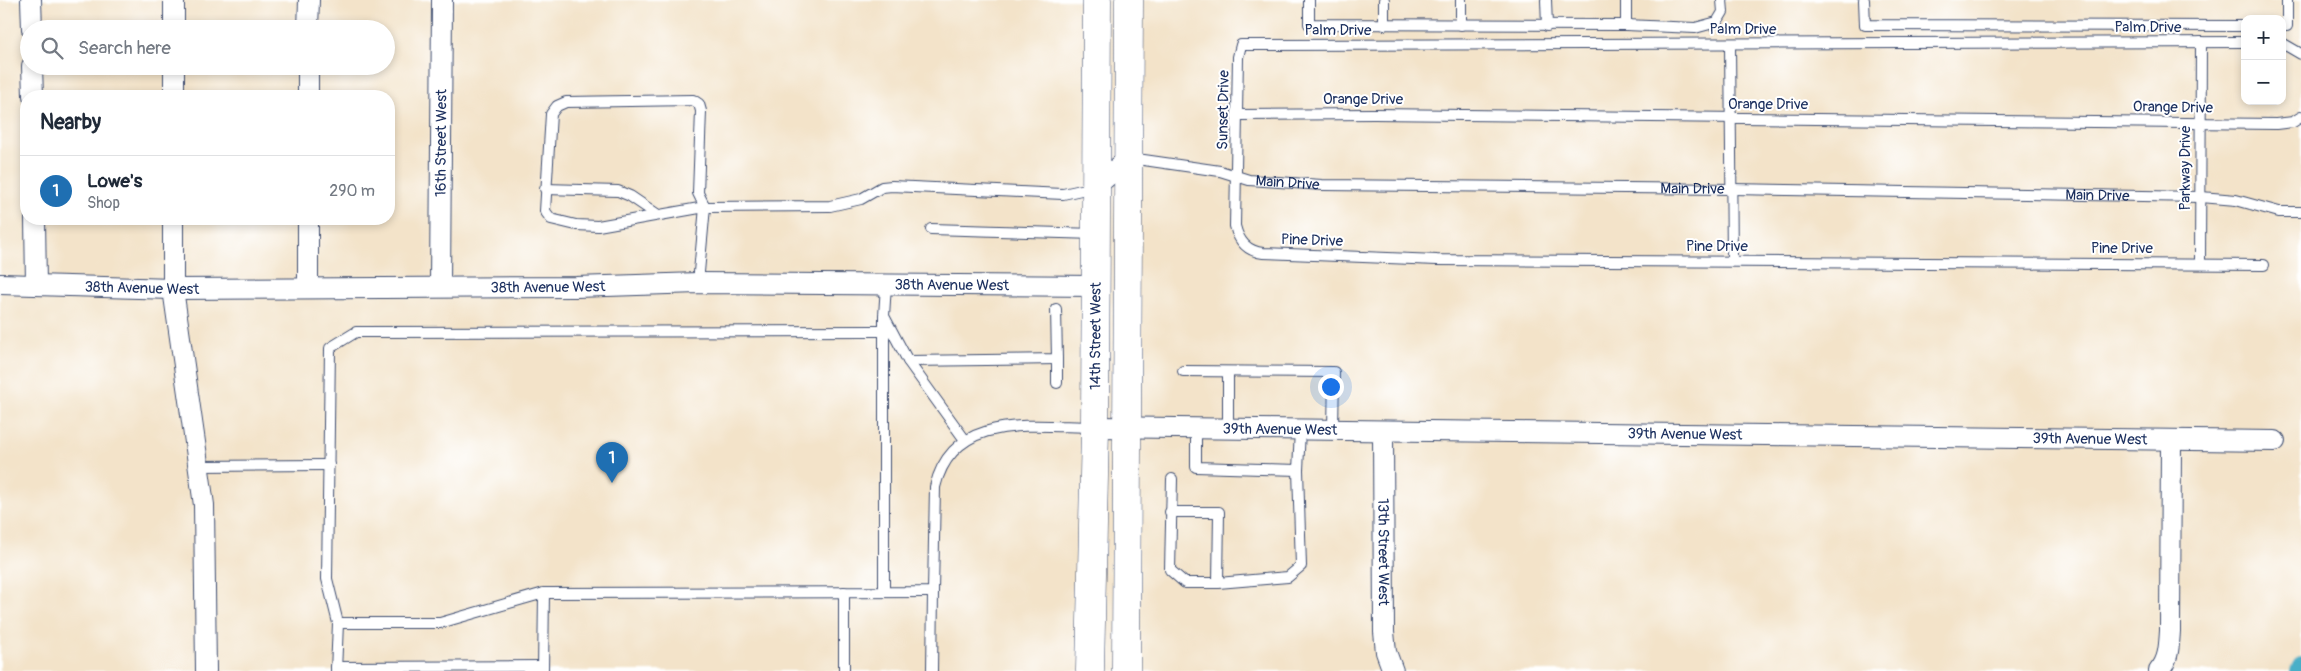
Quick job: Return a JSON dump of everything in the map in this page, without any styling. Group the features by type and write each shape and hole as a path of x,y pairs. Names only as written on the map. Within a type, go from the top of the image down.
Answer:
{"main road":[{"name":"14th Street West","path":"1090,671 1095,427 1097,0"},
{"path":"1126,671 1129,0"}],"street":[{"path":"31,0 32,20"},
{"path":"174,0 174,20"},
{"path":"308,20 309,0"},
{"name":"16th Street West","path":"440,287 442,0"},
{"path":"32,75 33,90"},
{"path":"174,75 174,90"},
{"path":"308,75 308,90"},
{"path":"1095,187 1129,158"},
{"path":"35,225 36,284"},
{"path":"173,225 173,289 204,505 206,671"},
{"path":"308,225 308,288"},
{"name":"38th Avenue West","path":"0,284 173,289 576,287 698,283 1096,286"},
{"name":"39th Avenue West","path":"1095,427 2275,441"},
{"name":"13th Street West","path":"1383,431 1384,632 1387,658 1393,671"},
{"path":"2162,668 2168,652 2170,631 2170,441"}],"lane":[{"path":"1309,0 1309,24 1626,25 1695,28 1710,25 1720,18 1722,0"},
{"path":"1384,0 1384,25"},
{"path":"1461,0 1461,25"},
{"path":"1546,0 1547,26"},
{"path":"1626,0 1626,25"},
{"path":"1864,0 1865,25 2241,26"},
{"path":"2286,15 2287,0"},
{"name":"Parkway Drive","path":"2200,264 2201,42"},
{"name":"Palm Drive","path":"1241,45 2241,42"},
{"path":"1730,44 1732,261"},
{"name":"Sunset Drive","path":"1237,175 1238,57 1241,45"},
{"path":"2286,45 2300,53"},
{"path":"698,283 704,207 698,193 701,111 699,104 693,100 566,102 557,106 551,114 545,211 551,219 559,222 598,226 704,207 830,206 851,202 882,187 892,186 1063,194 1095,187"},
{"name":"Orange Drive","path":"1238,115 1374,114 2276,124 2299,119"},
{"name":"Main Drive","path":"1129,158 1237,175 1249,180 1322,184 2201,197 2236,200 2279,212 2301,212"},
{"name":"Pine Drive","path":"1237,175 1235,226 1242,243 1257,252 1436,260 2264,265"},
{"path":"545,189 618,191 630,196 658,215"},
{"path":"932,229 1096,234"},
{"path":"884,592 884,316 886,285"},
{"path":"1056,309 1057,383"},
{"path":"884,316 908,361 965,440"},
{"path":"544,593 543,669 336,669 338,623 327,579 330,348 356,332 884,331"},
{"path":"908,361 1057,359"},
{"path":"1183,371 1334,372 1333,430"},
{"path":"1228,372 1228,429"},
{"path":"932,671 935,487 938,475 947,458 965,440 982,431 1001,426 1095,427"},
{"path":"1196,429 1196,467 1298,470"},
{"path":"1172,479 1170,570 1185,583 1218,583 1288,577 1301,566 1298,470 1300,430"},
{"path":"198,466 329,465"},
{"path":"1170,512 1219,512 1218,583"},
{"path":"844,592 844,671"},
{"path":"338,623 440,623 544,593 934,592"}],"waterway":[{"path":"2299,671 2301,666"}],"place":[{"name":"Lowe's","path":"612,483"}]}
